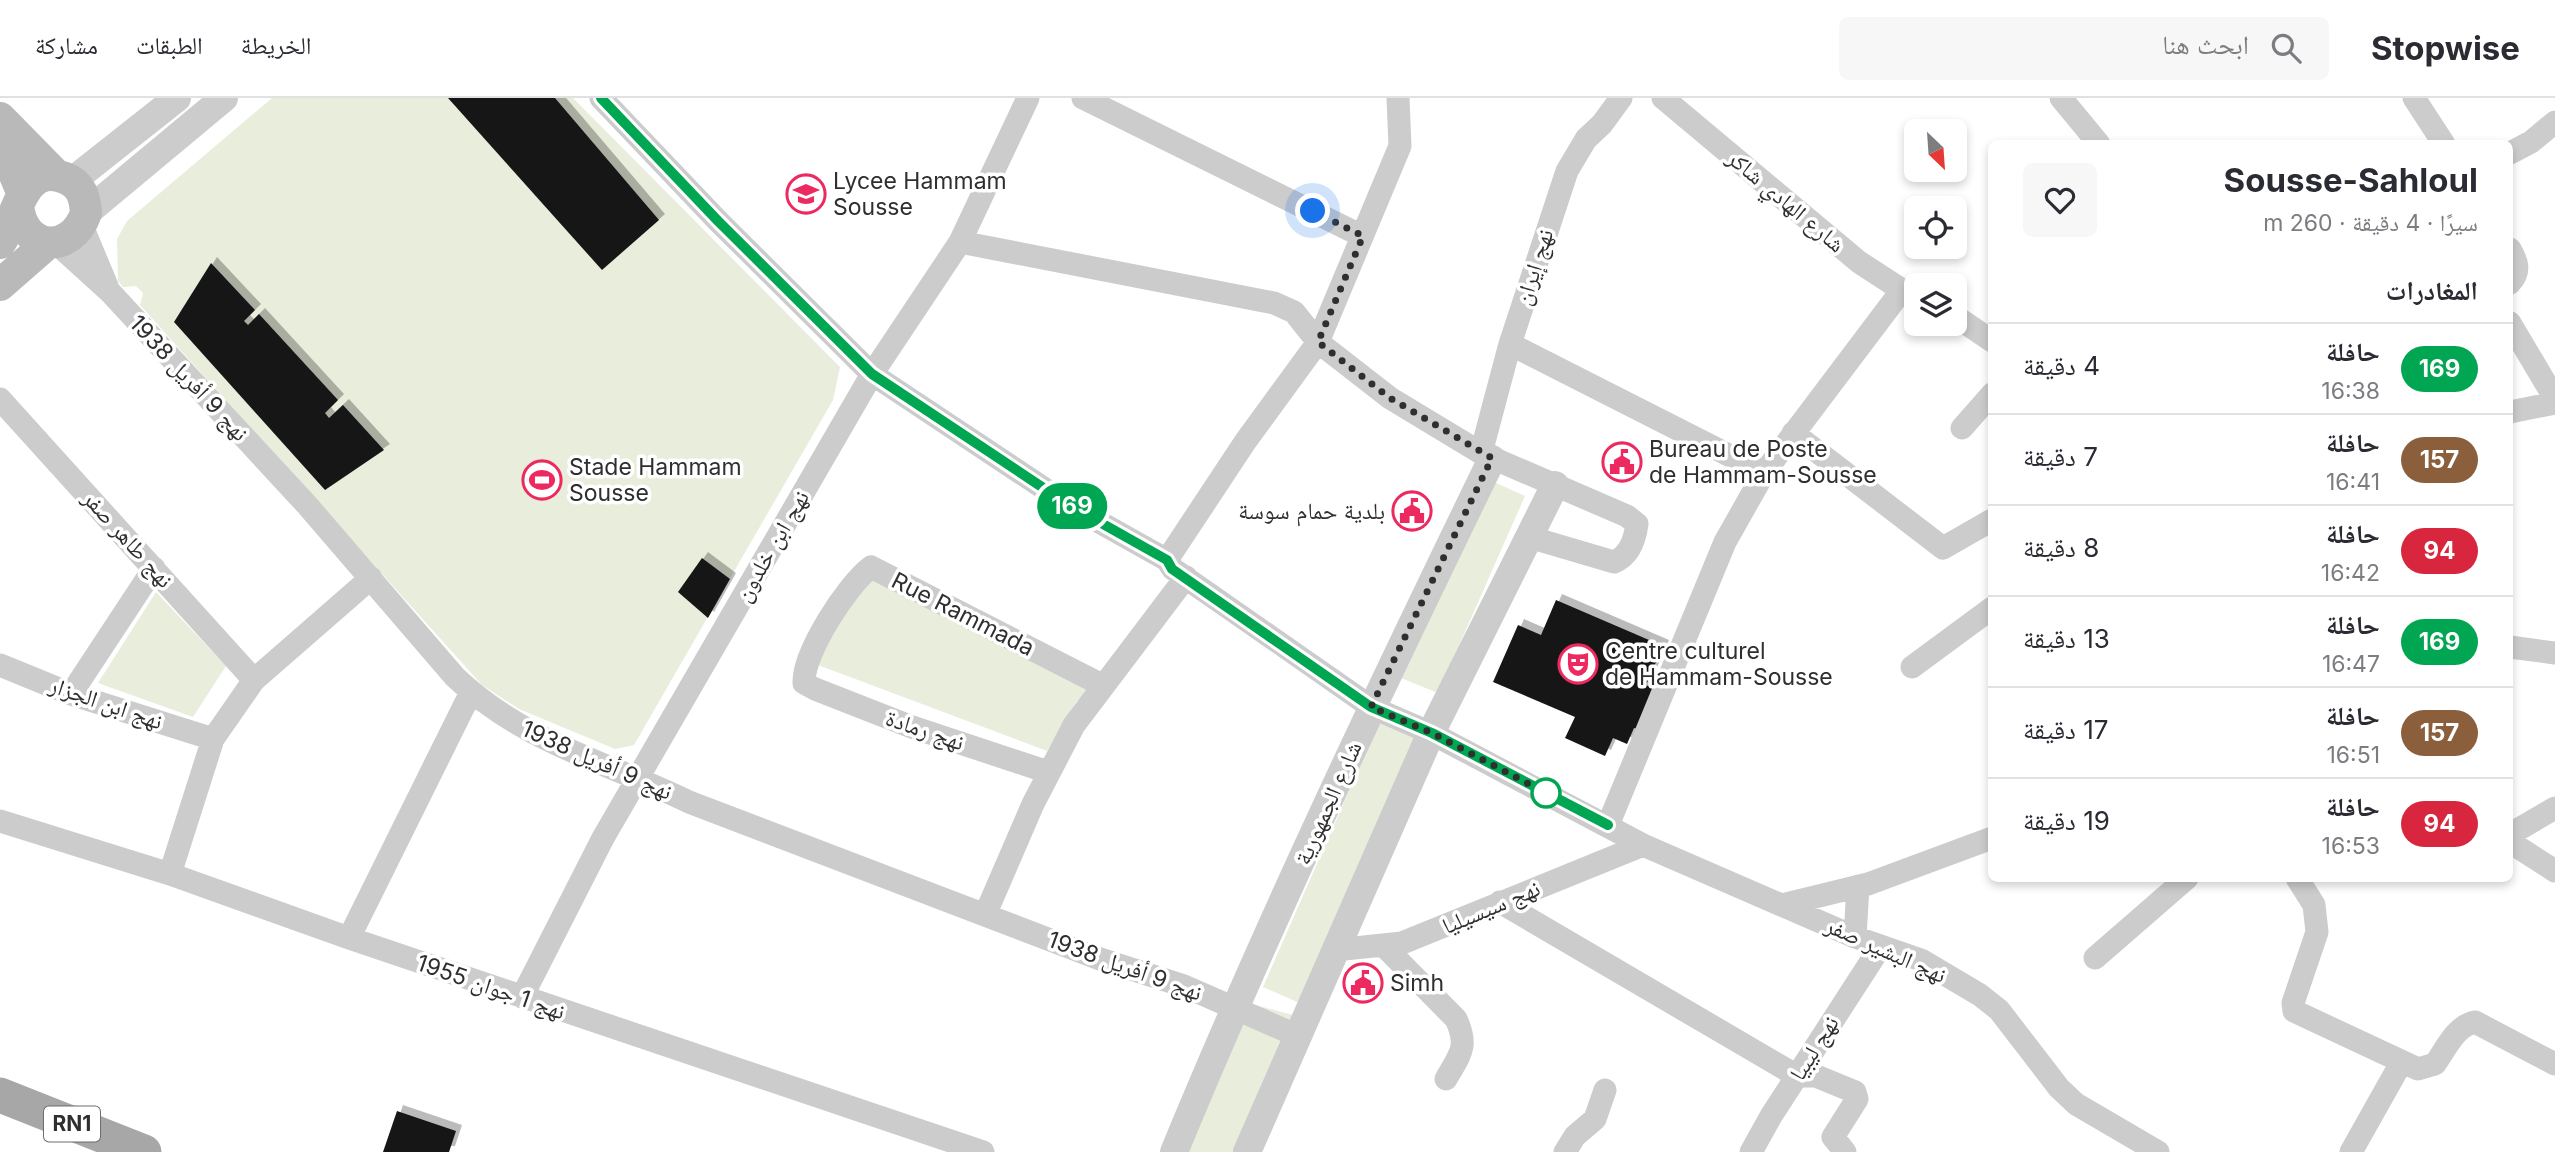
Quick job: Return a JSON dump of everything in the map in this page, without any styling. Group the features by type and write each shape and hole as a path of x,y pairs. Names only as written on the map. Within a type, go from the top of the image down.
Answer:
{"main road":[{"path":"0,118 64,178 81,189 84,219 75,234 52,243 0,285"},
{"path":"0,140 20,199 19,218 25,230 35,238 52,243"},
{"path":"0,243 20,199 43,176 64,178"},
{"name":"RN1","path":"0,1095 144,1152"}],"street":[{"path":"64,178 177,98"},
{"path":"110,292 84,219 224,98"},
{"name":"نهج البشير صفر","path":"601,98 718,221 872,374 1069,505 1167,560 1172,569 1371,707 1432,733 1643,845 1855,937 1921,960 1990,1001 2059,1088 2076,1104 2158,1152"},
{"name":"نهج ابن خلدون","path":"522,997 638,777 872,374 960,242 1028,98"},
{"path":"1083,98 1363,236"},
{"path":"1167,560 1245,442 1318,342 1400,146 1398,98"},
{"name":"نهج إيران","path":"1487,456 1510,344 1567,172 1586,139 1602,124 1621,98"},
{"name":"شارع الهادي شاكر","path":"1663,98 1858,262 1904,289"},
{"path":"2061,98 2096,140"},
{"path":"2414,98 2441,140"},
{"path":"2513,151 2531,142 2555,122"},
{"path":"960,242 1274,303 1294,312 1318,342 1390,398 1487,456 1634,520 1636,528 1633,542 1622,558 1614,562 1530,537"},
{"path":"52,243 110,292"},
{"path":"2513,254 2518,264 2513,280"},
{"name":"نهج 9 أفريل 1938","path":"110,292 371,578 424,644 471,692 519,726 561,749 638,777 689,802 985,915 1184,986 1298,1036"},
{"path":"1608,825 1709,577 1764,473 1793,433 1904,298"},
{"path":"1967,324 1988,338"},
{"path":"2513,328 2555,401 2513,411"},
{"path":"1510,344 1764,473"},
{"name":"نهج طاهر صفر","path":"0,399 254,680"},
{"path":"1962,428 1988,399"},
{"path":"1793,433 1943,548 1988,522"},
{"name":"شارع الجمهورية","path":"1174,1152 1234,1007 1487,456"},
{"path":"1247,1152 1432,733 1555,485"},
{"name":"Rue Rammada","path":"804,683 807,659 835,611 871,567 1102,685"},
{"path":"71,694 154,568"},
{"path":"985,915 1048,772 1074,725 1186,577"},
{"path":"170,874 213,739 254,680 371,578"},
{"path":"1912,667 1988,611"},
{"path":"2513,647 2555,653"},
{"name":"نهج ابن الجزار","path":"0,665 71,694 213,739"},
{"name":"نهج رمادة","path":"804,683 912,727 1048,772"},
{"path":"349,938 471,692"},
{"path":"2513,830 2555,808"},
{"name":"نهج 1 جوان 1955","path":"0,821 170,874 349,938 983,1152"},
{"path":"1782,905 1858,886 1988,839"},
{"path":"2513,844 2555,871"},
{"name":"نهج سيسيليا","path":"1335,950 1385,947 1421,937 1643,845"},
{"path":"2095,958 2182,882"},
{"path":"2300,882 2314,905 2317,932 2293,1003 2294,1011 2418,1069 2435,1064 2457,1032 2466,1024 2475,1023 2555,1064"},
{"path":"1855,937 1858,886"},
{"path":"1500,902 1797,1076 1816,1076 1855,1092 1857,1099 1833,1137 1845,1152"},
{"name":"نهج ليبيا","path":"1751,1152 1881,946"},
{"path":"1385,947 1456,1019 1463,1034 1464,1047 1446,1079"},
{"path":"2351,1152 2401,1063"},
{"path":"1564,1152 1575,1136 1595,1119 1605,1090"}],"green space":[{"name":"Stade Hammam Sousse","path":"272,98 573,98 840,367 833,400 634,745 615,749 519,709 482,685 140,305 143,293 136,286 123,287 118,281 117,239 127,221"},
{"path":"1485,478 1525,496 1438,693 1396,676"},
{"path":"857,569 1093,689 1076,702 1047,751 802,659"},
{"path":"156,592 226,666 193,717 98,683"},
{"path":"1381,718 1421,738 1304,1005 1263,987"},
{"path":"1241,1001 1315,1021 1257,1152 1184,1152"}],"building":[{"path":"448,98 555,98 659,220 602,270"},
{"path":"211,263 255,310 244,321 248,325 259,314 338,400 325,413 329,418 343,405 384,450 325,490 174,322"},
{"path":"702,558 730,579 708,618 678,592"},
{"name":"Centre culturel de Hammam-Sousse","path":"1556,600 1663,646 1646,685 1655,689 1638,729 1634,728 1627,744 1613,738 1605,756 1565,738 1575,717 1493,682 1518,625 1541,635"},
{"path":"397,1111 456,1131 449,1152 383,1152"}],"bus line":[{"name":"169","path":"601,98 718,221 872,374 1069,505 1167,560 1172,569 1371,707 1432,733 1608,825"}],"place":[{"name":"Lycee Hammam Sousse","path":"806,194"},
{"name":"Bureau de Poste de Hammam-Sousse","path":"1622,462"},
{"name":"Stade Hammam Sousse","path":"542,480"},
{"name":"بلدية حمام سوسة","path":"1412,511"},
{"name":"Centre culturel de Hammam-Sousse","path":"1578,664"},
{"name":"Simh","path":"1363,983"}],"route":[{"path":"1313,211 1363,236 1318,342 1390,398 1492,458 1371,707 1432,733 1546,793"}]}
